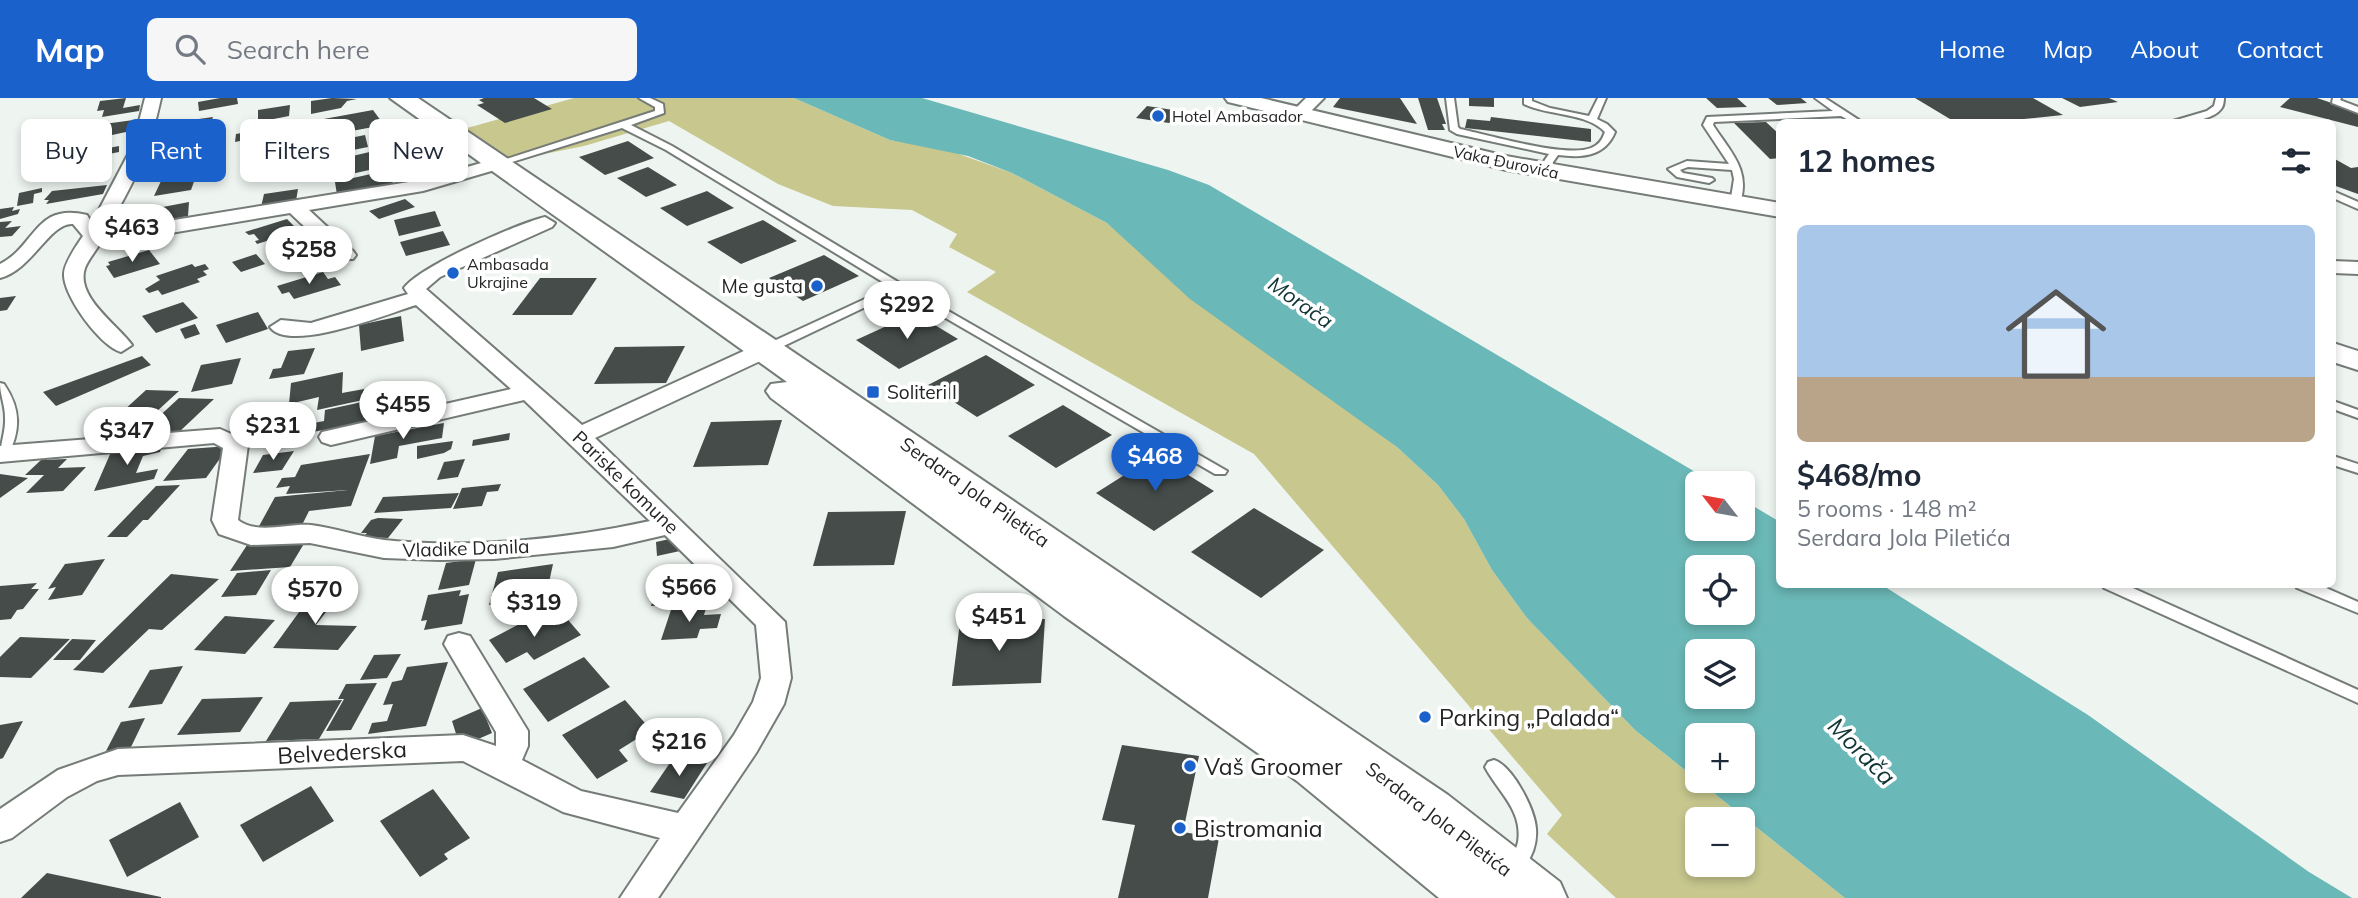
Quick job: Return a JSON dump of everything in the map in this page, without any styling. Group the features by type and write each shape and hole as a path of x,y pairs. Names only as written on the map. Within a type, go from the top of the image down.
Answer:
{"main road":[{"name":"Serdara Jola Piletića","path":"398,102 753,355 1430,809 1526,884"},
{"name":"Serdara Jola Piletića","path":"487,167 545,223 587,253 753,355 1079,605 1314,767 1477,898"}],"street":[{"path":"121,345 78,294 73,279 74,270 128,177 142,145 153,98"},
{"name":"Vaka Đurovića","path":"1235,98 1549,161 1735,204 1776,209"},
{"path":"92,237 296,208 423,184 487,167"},
{"path":"296,208 346,255"},
{"path":"0,272 23,261 45,226 53,222 80,219 92,237"},
{"path":"281,327 312,330 420,297 415,288 433,273 545,223"},
{"path":"2336,267 2358,268"},
{"name":"Pariske komune","path":"420,297 579,436 770,622 776,678 768,704 687,830 638,898"},
{"path":"2336,339 2358,347"},
{"path":"2336,353 2358,361"},
{"path":"579,436 753,355"},
{"path":"331,437 528,392"},
{"name":"Vladike Danila","path":"1,454 204,435 230,439 236,445 225,520 238,533 251,537 310,534 384,550 494,551 622,536 671,526"},
{"path":"459,644 512,731 512,746 505,763"},
{"name":"Belvederska","path":"0,828 70,777 97,765 463,748 505,763 535,786 564,799 687,830"}],"lane":[{"path":"487,167 659,113 660,106 643,98"},
{"path":"1450,98 1453,128 1457,131 1549,161 1588,152 1602,145 1610,132 1602,123 1540,110 1527,102 1528,98"},
{"path":"1592,120 1602,98"},
{"path":"1819,98 1852,119"},
{"path":"2186,119 2210,113 2218,107 2220,98"},
{"path":"2337,98 2335,101 2338,104 2358,110"},
{"path":"1735,204 1739,179 1736,167 1708,125 1710,119 1843,113"},
{"path":"624,125 669,148 899,287 1220,471"},
{"path":"1709,180 1680,175 1673,169 1687,164 1736,167"},
{"path":"2336,195 2358,206"},
{"path":"753,355 899,287"},
{"path":"0,387 11,402 13,423 1,454"},
{"path":"2336,406 2358,414"},
{"path":"2336,461 2358,469"},
{"path":"2118,588 2358,697"},
{"path":"2311,588 2358,608"},
{"path":"1494,768 1511,786 1528,825 1524,852 1526,884"}],"green space":[{"path":"574,98 794,98 890,140 942,148 1012,173 1107,223 1397,447 1438,485 1464,519 1492,570 1527,618 1635,730 1685,770 1685,793 1714,793 1731,807 1685,807 1685,877 1755,877 1755,826 1845,898 1616,898 1547,834 1562,815 1254,454 967,292 996,272 949,247 957,234 912,210 833,206 778,184 669,121 584,146 494,164 468,144 468,128"}],"water":[{"name":"Morača","path":"794,98 922,98 1168,170 1209,185 1694,471 1685,471 1685,541 1755,541 1755,507 1776,520 1776,588 1887,588 2088,715 2309,872 2352,898 1845,898 1755,826 1755,807 1731,807 1714,793 1755,793 1755,723 1685,723 1685,770 1635,730 1527,618 1492,570 1464,519 1438,485 1397,447 1190,299 1107,223 1012,173 968,156 890,140"}],"building":[{"path":"126,98 123,108 140,105 139,111 102,117 104,110 97,111 100,101"},
{"path":"237,98 238,104 199,111 198,102"},
{"path":"534,98 552,109 505,123 477,105 484,103 479,100"},
{"path":"1340,98 1400,98 1417,124 1333,107"},
{"path":"1418,98 1437,98 1446,124 1442,124 1445,130 1428,130"},
{"path":"1469,98 1494,98 1494,107 1469,106"},
{"path":"1706,98 1737,98 1747,107 1717,108"},
{"path":"1768,98 1801,98 1807,103 1777,105"},
{"path":"1915,98 2033,98 2063,115 2024,119 1950,119"},
{"path":"2062,98 2109,98 2118,102 2080,107"},
{"path":"2290,98 2317,98 2358,112 2358,127 2336,121 2336,119 2280,107"},
{"path":"357,99 347,101 341,108 311,114 311,101"},
{"path":"290,105 289,116 274,119 258,119 258,110"},
{"name":"Hotel Ambasador","path":"1147,106 1180,111 1178,114 1181,115 1169,123 1136,118"},
{"path":"373,110 380,119 369,119 369,128 355,130 355,119 324,119"},
{"path":"1491,117 1591,129 1591,142 1465,128 1467,119 1490,121"},
{"path":"126,121 126,132 112,135 112,123"},
{"path":"1766,122 1776,131 1776,158 1770,159 1734,123"},
{"path":"240,133 240,141 235,142 236,134"},
{"path":"365,135 368,147 355,150 355,137"},
{"path":"628,141 654,158 605,175 579,157"},
{"path":"119,146 119,152 112,153 112,147"},
{"path":"369,152 369,170 355,173 355,155"},
{"path":"2336,160 2351,168 2358,167 2358,194 2336,186"},
{"path":"648,167 677,185 646,197 617,178"},
{"path":"369,174 369,182 393,183 337,195 335,182 355,182 355,178"},
{"path":"161,182 194,182 191,190 154,196"},
{"path":"107,185 103,194 46,204 49,200 44,200 52,191"},
{"path":"42,188 42,192 34,194 33,203 17,206 19,193"},
{"path":"298,189 296,201 261,207 264,194"},
{"path":"707,191 734,208 687,226 660,208"},
{"path":"405,199 415,207 379,219 369,211"},
{"path":"189,202 188,216 145,224 147,210"},
{"path":"14,207 12,211 20,209 18,214 0,219 0,209"},
{"path":"435,211 441,226 399,236 394,220"},
{"path":"287,219 299,231 257,244 255,241 259,240 254,234 245,232"},
{"path":"763,220 797,241 741,264 707,242"},
{"path":"12,221 5,228 21,226 12,236 0,237 0,222"},
{"path":"443,231 450,245 406,256 400,242"},
{"path":"309,246 317,259 289,269 274,257"},
{"path":"149,250 160,264 114,278 106,266 110,265 108,262"},
{"path":"256,254 265,264 241,272 232,262"},
{"path":"824,255 859,276 803,301 769,278"},
{"path":"192,264 195,267 205,264 209,269 203,271 207,275 197,279 200,282 162,295 158,290 149,293 145,289 160,280 156,276"},
{"path":"323,272 328,279 335,277 341,285 294,299 289,292 282,294 277,286"},
{"path":"540,278 597,278 572,315 512,315"},
{"path":"16,296 7,310 0,311 0,298"},
{"path":"183,302 198,318 156,333 142,316"},
{"path":"258,312 268,329 226,343 216,325"},
{"path":"915,313 958,339 899,369 856,340"},
{"path":"401,316 404,341 361,351 359,325"},
{"path":"195,324 200,334 185,339 180,329"},
{"path":"685,346 666,383 594,384 615,347"},
{"path":"315,348 304,374 269,379 273,369 281,368 288,351"},
{"path":"986,355 1035,385 977,417 928,385"},
{"path":"142,356 151,365 56,406 43,392"},
{"path":"241,358 232,384 191,392 201,365"},
{"path":"343,372 342,393 364,389 363,400 317,410 319,397 289,404 291,383"},
{"path":"146,390 179,391 155,413 122,412"},
{"path":"413,391 412,418 322,438 323,430 308,433 309,424 324,421 325,410"},
{"path":"179,398 214,399 177,434 141,433"},
{"path":"1063,405 1112,435 1056,468 1008,436"},
{"path":"782,420 768,465 693,467 711,422"},
{"path":"444,423 442,438 399,446 397,458 370,464 375,436"},
{"path":"510,433 509,440 472,446 473,440"},
{"path":"453,441 451,449 444,453 417,459 417,446"},
{"path":"164,442 160,452 143,456 136,473 158,469 154,479 94,491 111,452"},
{"path":"229,446 206,478 163,481 188,449"},
{"path":"294,451 282,470 253,473 263,455"},
{"path":"370,454 351,506 309,511 303,523 258,528 275,497 348,490 286,494 290,486 276,488 282,478 295,477 301,465"},
{"path":"1156,455 1214,491 1154,531 1096,493"},
{"path":"67,459 58,468 86,467 63,491 26,493 44,475 25,475 41,460"},
{"path":"465,459 458,477 437,480 444,462"},
{"path":"0,474 28,478 0,498"},
{"path":"501,484 498,491 487,492 482,506 453,509 462,488"},
{"path":"180,485 148,520 143,520 127,537 107,537 156,486"},
{"path":"459,493 451,508 374,513 383,497"},
{"path":"1254,508 1324,550 1261,598 1191,552"},
{"path":"906,511 894,565 813,566 828,512"},
{"path":"403,519 388,538 363,537 367,533 361,533 371,520"},
{"path":"308,537 290,567 230,571 249,542"},
{"path":"679,537 680,551 657,556 656,542"},
{"path":"105,559 82,595 48,600 56,587 48,589 65,564"},
{"path":"476,559 469,585 438,590 446,563"},
{"path":"553,564 546,596 489,605 498,572"},
{"path":"271,570 256,595 221,597 237,573"},
{"path":"171,574 219,579 162,630 149,629 103,673 73,670"},
{"path":"714,578 709,602 651,606 658,582"},
{"path":"37,583 31,589 39,589 23,609 17,610 11,619 0,620 0,586"},
{"path":"315,590 342,591 316,625 357,626 338,650 273,648"},
{"path":"461,590 459,596 469,594 462,624 424,630 427,620 421,621 428,595"},
{"path":"706,608 704,615 721,614 717,628 700,629 697,638 661,640 671,610"},
{"path":"563,614 581,635 534,660 527,652 506,663 489,640 529,619 536,627"},
{"path":"225,616 275,620 245,654 194,650"},
{"path":"1045,619 1041,683 952,686 960,622"},
{"path":"20,637 70,639 31,678 0,677 0,657"},
{"path":"72,639 96,640 80,660 53,660"},
{"path":"401,654 387,678 360,680 374,655"},
{"path":"584,657 610,687 548,722 523,689"},
{"path":"448,662 426,726 368,734 372,723 387,721 393,704 383,705 392,682 402,680 407,667"},
{"path":"183,666 162,704 128,708 150,670"},
{"path":"377,683 351,730 326,731 344,699 338,699 346,684"},
{"path":"263,697 240,732 177,735 202,699"},
{"path":"342,700 319,739 266,741 290,702"},
{"path":"625,700 651,730 619,750 628,761 597,779 562,735"},
{"path":"482,708 492,733 469,743 465,734 457,737 452,721"},
{"path":"145,718 131,747 106,751 121,722"},
{"path":"23,721 3,758 0,759 0,725"},
{"path":"1122,745 1199,756 1183,832 1219,838 1208,898 1118,898 1135,825 1102,820"},
{"path":"674,757 707,763 684,799 650,792"},
{"path":"311,786 334,821 263,862 240,825"},
{"path":"433,789 470,838 444,854 448,859 420,877 380,821"},
{"path":"180,802 199,837 127,877 109,840"},
{"path":"47,873 161,897 161,898 21,898"}],"place":[{"name":"Hotel Ambasador","path":"1158,116"},
{"name":"Ambasada Ukrajine","path":"453,273"},
{"name":"Me gusta","path":"817,286"},
{"name":"Soliteri I","path":"873,392"},
{"name":"Parking „Palada“","path":"1425,717"},
{"name":"Vaš Groomer","path":"1190,766"},
{"name":"Bistromania","path":"1180,828"}]}
